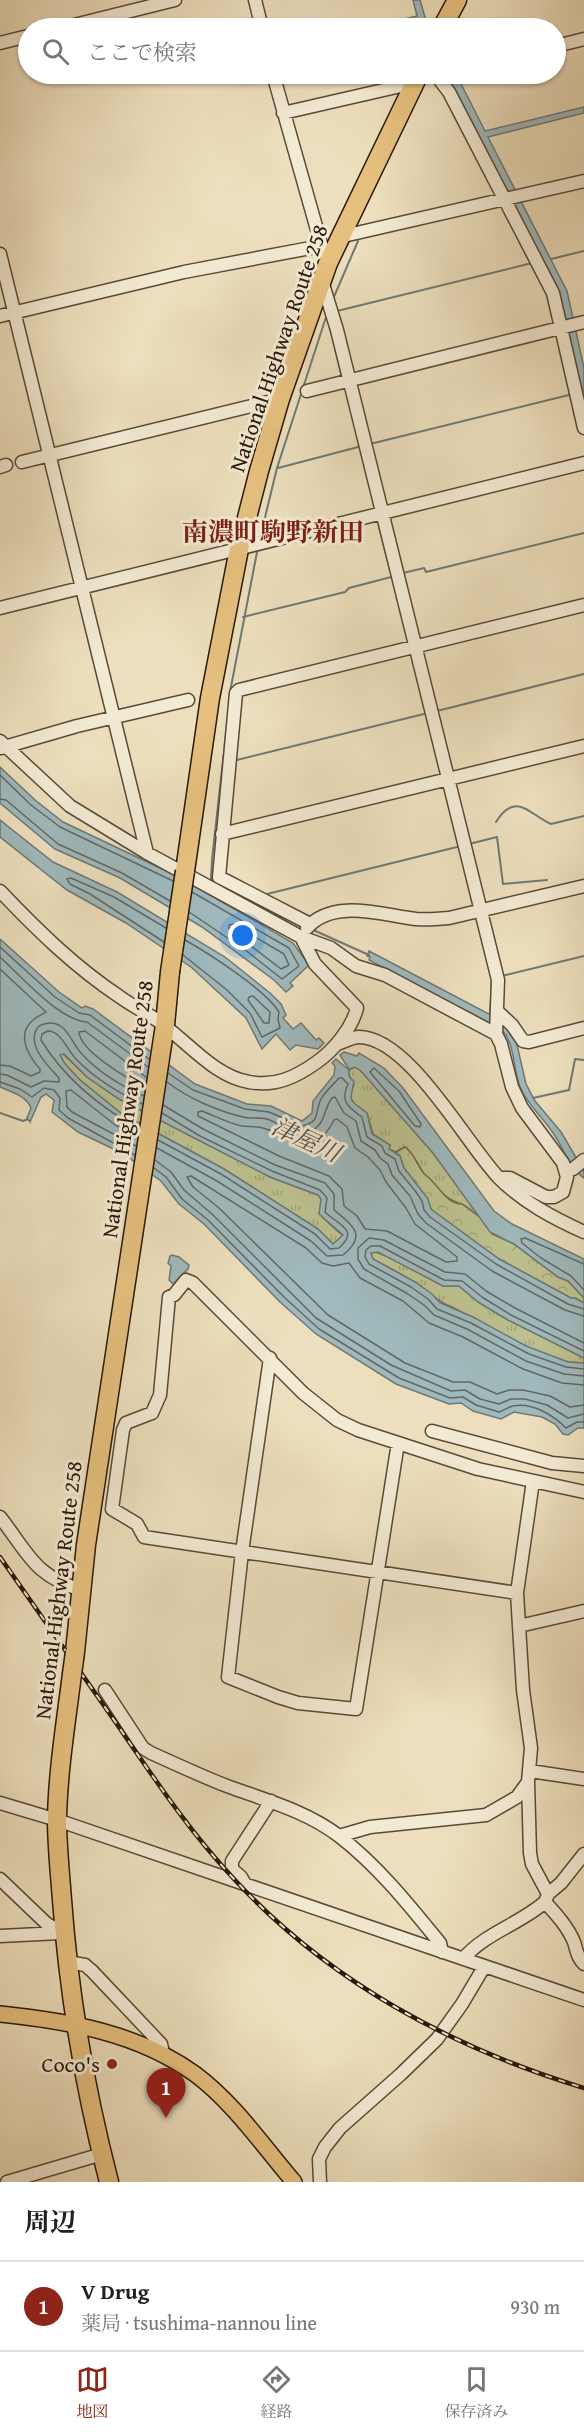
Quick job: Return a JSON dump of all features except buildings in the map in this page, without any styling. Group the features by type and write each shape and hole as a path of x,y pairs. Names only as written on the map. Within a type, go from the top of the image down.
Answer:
{"highway":[{"path":"447,18 457,0"},
{"name":"National Highway Route 258","path":"109,2182 76,2024 64,1933 57,1820 63,1743 86,1545 165,1025 170,972 210,698 239,549 280,399 328,263 413,84"}],"main road":[{"path":"0,2014 76,2024 138,2043 162,2054 196,2075 227,2103 294,2182"}],"street":[{"path":"102,18 175,0"},
{"path":"255,0 260,18"},
{"path":"0,43 18,38"},
{"path":"566,43 584,39"},
{"path":"276,84 321,246 328,263"},
{"path":"283,113 393,84"},
{"path":"443,84 549,282 584,428"},
{"path":"339,237 523,197 584,181"},
{"path":"0,316 184,272 321,246"},
{"path":"0,254 147,853"},
{"path":"322,281 334,320 498,980 497,1023 512,1087 522,1108 538,1128 576,1166 563,1192 554,1197 546,1197 510,1178 499,1178"},
{"path":"307,391 584,322"},
{"path":"22,462 280,399"},
{"path":"0,608 584,463"},
{"path":"584,605 238,690 222,834 220,880 306,929 356,966 385,975 497,1023 512,1025 523,1041 529,1042 584,1028"},
{"path":"2,745 188,700"},
{"path":"2,745 70,806 147,853 306,929"},
{"path":"222,834 584,746"},
{"path":"306,929 330,913 345,911 427,920 449,918 584,886"},
{"path":"0,891 45,938 75,963 120,997 165,1025 211,1064 249,1082 281,1082 291,1079 324,1057 337,1044 355,1015 357,1008 315,964 306,929"},
{"path":"337,1044 358,1037 376,1040 390,1049 437,1095 499,1178 545,1214 584,1232"},
{"path":"517,1593 144,1537 137,1524 112,1509 123,1430 126,1424 152,1413 160,1395 169,1297 174,1295 186,1280 193,1283 303,1393 337,1420 478,1469 584,1492"},
{"path":"270,1358 242,1551 228,1677 298,1703 356,1709 398,1443"},
{"path":"432,1431 552,1463 584,1466"},
{"path":"533,1481 517,1593 523,1690 531,1748 530,1853 532,1864 546,1898 574,1941 579,1959 584,1964"},
{"path":"0,1517 40,1572 60,1584 82,1590"},
{"path":"519,1626 584,1611"},
{"path":"105,1690 143,1748 151,1753 226,1786 271,1801 339,1836 398,1891 440,1943 442,1952"},
{"path":"529,1776 584,1779"},
{"path":"339,1836 370,1827 486,1815 517,1797 529,1776"},
{"path":"245,1885 241,1877 232,1869 232,1861 271,1801"},
{"path":"0,1803 57,1820 584,2000"},
{"path":"463,1959 469,1952 546,1898 584,1854"},
{"path":"0,1880 47,1924 64,1933"},
{"path":"0,1936 64,1933"},
{"path":"68,1962 85,1965 92,1971 162,2044 162,2054"},
{"path":"320,2182 319,2159 325,2147 340,2128 437,2039 462,2004 484,1967"},
{"path":"7,2182 102,2154"}],"green space":[{"path":"62,1053 87,1077 119,1099 270,1177 318,1195 321,1199 322,1217 343,1236 333,1244 318,1229 224,1169 122,1114 80,1080 65,1064 60,1055"},
{"path":"355,1067 433,1153 481,1218 466,1206 443,1194 405,1147 396,1152 389,1149 390,1145 373,1134 367,1113 355,1105 349,1095 354,1085 347,1071"},
{"path":"405,1147 413,1155 423,1172 449,1199 462,1204 481,1218 492,1234 514,1244 558,1277 568,1281 584,1298 584,1303 499,1259 435,1213 429,1207 428,1199 404,1168 396,1152"},
{"path":"373,1251 394,1259 443,1286 459,1286 478,1302 508,1320 584,1358 584,1363 568,1362 531,1349 442,1303 416,1283 373,1259 370,1255"}],"water":[{"path":"413,0 420,0 425,18 409,18 417,16"},
{"path":"448,84 461,84 485,131 584,107 584,113 488,137 567,291 584,368 584,419 551,281"},
{"path":"0,767 35,800 63,822 179,877 293,943 309,965 290,983 293,986 286,992 274,980 202,927 120,878 55,849 0,803"},
{"path":"0,820 53,862 117,892 225,957 281,1004 286,1015 283,1018 293,1029 301,1023 316,1040 319,1038 324,1043 318,1049 296,1045 290,1050 276,1034 262,1049 246,1018 191,967 126,923 67,890 0,837"},
{"name":"津屋川","path":"0,939 59,992 82,1008 85,1006 93,1009 195,1084 247,1104 271,1106 302,1121 312,1113 313,1101 334,1075 335,1066 332,1063 336,1059 349,1070 349,1076 354,1082 351,1098 367,1113 372,1134 390,1145 389,1149 400,1156 404,1168 428,1199 431,1209 499,1259 584,1303 584,1358 508,1320 478,1302 459,1286 443,1286 378,1252 371,1253 373,1259 415,1282 440,1303 473,1317 526,1346 568,1362 584,1363 584,1428 578,1428 568,1435 563,1434 555,1424 542,1417 514,1412 501,1419 473,1411 461,1403 449,1404 396,1384 316,1334 280,1302 204,1224 179,1204 161,1181 122,1153 78,1132 52,1112 54,1100 46,1094 41,1097 30,1122 27,1118 31,1108 26,1100 0,1087","holes":["64,1054 87,1077 119,1099 270,1177 318,1195 321,1199 319,1214 343,1235 333,1244 318,1229 224,1169 122,1114 80,1080 60,1055"]},
{"path":"369,951 506,1023 515,1036 526,1084 535,1101 561,1132 584,1171 584,1178 571,1164 551,1130 523,1094 512,1049 502,1030 369,960 370,957 367,956"},
{"path":"344,1052 357,1056 359,1053 384,1068 403,1088 494,1211 512,1224 584,1259 584,1298 568,1281 558,1277 514,1244 490,1232 433,1153 361,1071 355,1067 349,1069 340,1055"},
{"path":"172,1255 179,1257 189,1265 188,1269 173,1284 169,1280 171,1266 168,1263"}],"waterway":[{"path":"333,299 358,241"},
{"path":"551,259 584,251"},
{"path":"337,311 532,263"},
{"path":"260,538 277,468 327,314"},
{"path":"329,323 342,378"},
{"path":"346,385 348,400"},
{"path":"370,444 573,394"},
{"path":"278,468 362,446"},
{"path":"377,519 392,577"},
{"path":"403,573 424,568 426,572 584,533"},
{"path":"230,692 258,547"},
{"path":"243,617 345,592 349,588 395,576"},
{"path":"437,711 584,674"},
{"path":"217,882 211,879 212,859 230,698"},
{"path":"233,761 428,713"},
{"path":"496,822 503,813 517,806 551,824 584,816"},
{"path":"469,844 497,837 503,884 547,880"},
{"path":"263,895 461,846"},
{"path":"311,929 369,955"},
{"path":"502,976 584,956"},
{"path":"490,1017 492,977"},
{"path":"533,1098 569,1090 575,1059 584,1060"},
{"path":"0,1113 23,1121 28,1119"}],"railway":[{"path":"0,1557 186,1822 234,1879 271,1916 310,1949 395,2007 487,2053 584,2088"}],"place":[{"name":"Coco's","path":"112,2064"},
{"name":"V Drug","path":"166,2118"}],"district":[{"name":"南濃町駒野新田","path":"273,532"}]}
